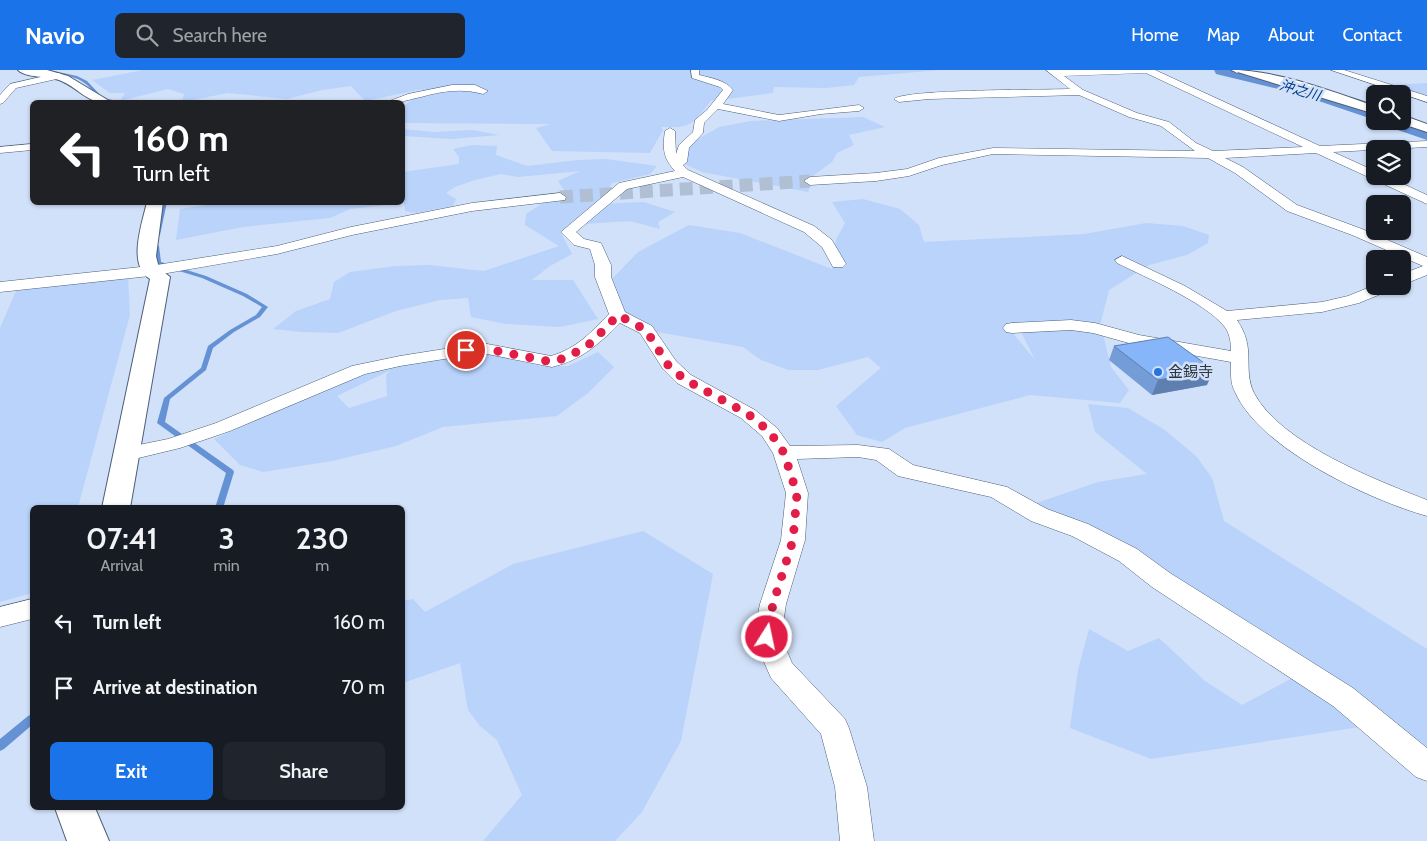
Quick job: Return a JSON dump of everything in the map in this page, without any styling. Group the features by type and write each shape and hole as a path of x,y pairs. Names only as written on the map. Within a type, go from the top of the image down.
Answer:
{"street":[{"path":"23,70 58,76 76,84 85,93 101,100"},
{"path":"679,169 683,147 698,133 699,122 716,106 728,90 723,85 695,76 695,70"},
{"path":"1053,72 1148,70 1366,171"},
{"path":"1236,70 1318,91 1366,107"},
{"path":"1335,70 1427,99"},
{"path":"1053,72 1080,92 1132,115 1165,124 1192,145 1239,170 1280,202 1357,232 1427,263"},
{"path":"0,101 13,86 58,76"},
{"path":"400,100 430,92 461,88 483,92"},
{"path":"899,99 929,96 1080,92"},
{"path":"716,106 735,108 779,118 821,111 859,108"},
{"path":"1411,122 1427,128"},
{"path":"670,131 667,146 679,169 809,229 823,238 834,249 838,264"},
{"path":"810,181 876,177 909,172 939,162 993,151 1212,155 1427,144"},
{"path":"0,150 30,146"},
{"path":"679,169 623,186 568,232 579,242 596,246 604,265 603,277 618,315 646,330 668,365 684,379 748,414 770,432 784,453 797,494 793,540 773,604 767,637 782,670 834,728 851,787 857,841"},
{"path":"1395,185 1427,200"},
{"path":"0,287 150,271 277,250 351,231 472,206 560,197"},
{"path":"117,505 160,277 150,271 146,256 154,205"},
{"path":"1122,260 1223,316 1230,322 1241,340 1240,358 1243,392 1259,415 1287,438 1328,465 1375,489 1427,508"},
{"path":"1411,276 1427,270"},
{"path":"1223,316 1322,307 1352,300 1366,294"},
{"path":"126,454 173,444 223,428 359,370 400,360 482,348 552,362 568,357 591,343 618,315"},
{"path":"1012,328 1065,324 1087,327 1185,350 1240,358"},
{"path":"784,453 858,450 882,454 906,472 961,482 998,492 1039,515 1080,530 1128,555 1161,580 1343,697 1427,767"},
{"path":"0,618 30,610"},
{"path":"76,810 88,841"}],"shaded area":[{"path":"143,70 940,70 859,77 854,85 826,88 774,87 773,93 711,101 691,123 679,127 661,127 663,130 650,153 552,151 536,128 551,124 405,123 405,105 423,89 370,100 364,100 351,86 322,90 287,99 228,93 182,100 184,94 168,89 121,100 125,93 110,93 92,80"},
{"path":"1427,83 1427,96 1411,91 1411,85 1393,85"},
{"path":"863,117 885,127 849,135 854,145 837,153 832,162 814,175 808,192 702,172 685,164 691,143 719,127 751,121"},
{"path":"405,129 434,132 472,130 499,135 451,139 405,136"},
{"path":"472,145 497,146 496,155 527,166 606,159 657,166 650,174 612,183 599,204 644,202 675,212 658,222 660,229 630,221 568,225 562,235 572,254 550,266 532,280 573,280 598,319 560,327 506,324 471,317 468,298 440,300 396,311 338,333 273,329 296,311 330,299 334,282 350,272 396,266 429,265 484,271 559,246 525,225 526,214 540,205 546,198 567,194 558,181 580,171 518,177 501,174 475,180 455,187 446,193 456,199 453,206 416,213 405,211 405,172 459,164 459,157 453,149"},
{"path":"863,199 900,209 919,225 924,242 1084,234 1146,223 1183,226 1209,235 1208,243 1187,255 1149,265 1109,290 1099,329 1066,323 1045,323 1012,328 1012,332 1035,360 1020,330 1071,325 1103,334 1111,367 1129,390 1120,403 1030,395 905,428 882,442 857,435 836,406 881,368 868,357 818,370 788,370 761,360 743,347 646,330 618,315 606,285 638,252 689,225 740,233 832,269 836,240 845,223 832,202"},
{"path":"205,205 386,205 350,209 330,218 243,227 176,240 180,209"},
{"path":"128,277 130,315 79,505 30,505 30,594 0,602 0,328 16,291"},
{"path":"598,352 614,367 588,393 557,416 443,427 396,446 332,461 263,472 240,465 214,439 347,379 406,363 485,353 541,366 568,366","holes":["391,370 386,375 387,396 349,408 337,396"]},
{"path":"1088,404 1128,408 1165,430 1197,457 1212,478 1224,521 1427,649 1427,773 1166,579 1025,507 1098,482 1147,474 1095,432"},
{"path":"643,531 713,574 681,741 642,812 615,841 483,841 522,795 497,740 480,726 468,710 460,663 405,682 405,601 413,599 425,612 513,564"},
{"path":"1089,629 1128,651 1159,638 1205,681 1242,705 1296,676 1360,727 1151,759 1070,728 1078,670"}],"building":[{"path":"1168,337 1214,370 1158,380 1114,346"}],"waterway":[{"path":"45,70 76,77 86,82 102,99 108,100"},
{"name":"沖之川","path":"1223,70 1302,89 1366,111"},
{"name":"沖之川","path":"1411,127 1427,133"},
{"path":"158,235 164,205"},
{"path":"156,246 158,263 204,277 245,295 265,307 258,316 232,331 210,347 204,369 167,398 161,423 230,472 220,505"},
{"path":"0,746 30,721"}],"tunnel":[{"path":"560,197 810,181"}],"place":[{"name":"金錫寺","path":"1158,372"}],"route":[{"path":"466,350 482,348 552,362 568,357 591,343 618,315 646,330 668,365 684,379 748,414 770,432 784,453 797,494 793,540 773,604 767,637"}]}
